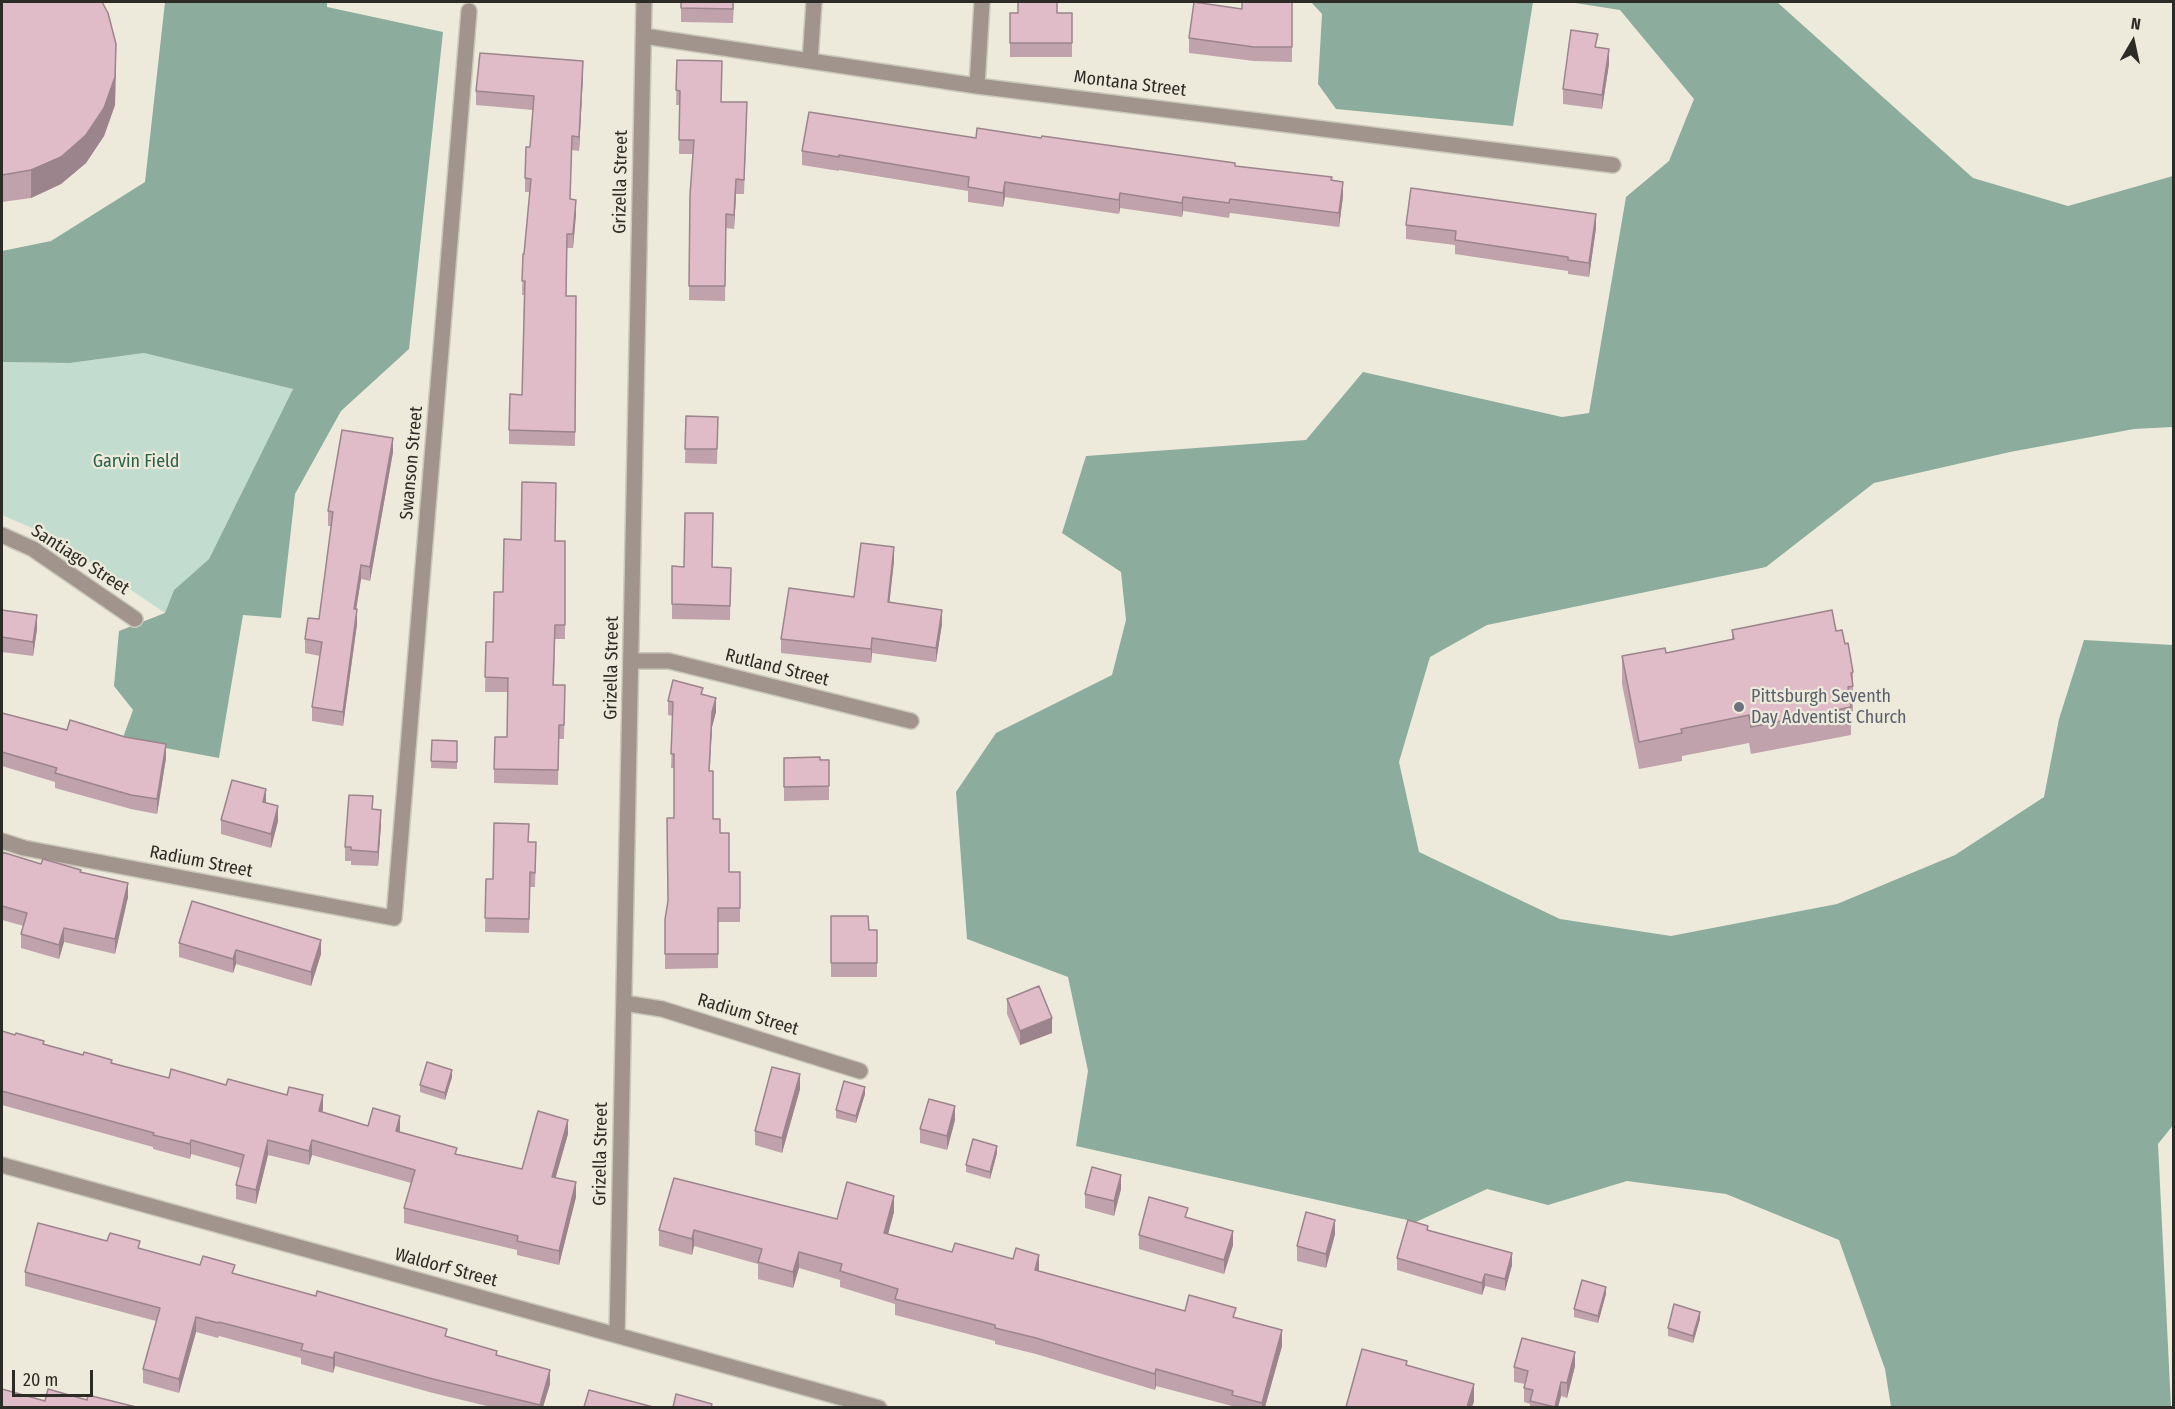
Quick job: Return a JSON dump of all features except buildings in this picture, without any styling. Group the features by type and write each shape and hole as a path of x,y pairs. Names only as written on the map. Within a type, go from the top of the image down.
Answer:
{"street":[{"name":"Grizella Street","path":"617,1335 644,2"},
{"path":"810,61 814,2"},
{"path":"977,86 982,2"},
{"name":"Swanson Street","path":"394,918 469,12"},
{"name":"Montana Street","path":"644,36 977,86 1613,165"},
{"name":"Santiago Street","path":"2,535 33,549 135,619"},
{"name":"Rutland Street","path":"631,661 669,661 911,722"},
{"name":"Radium Street","path":"2,841 24,848 394,918"},
{"name":"Radium Street","path":"624,1003 662,1009 860,1071"},
{"name":"Waldorf Street","path":"2,1165 879,1407"}],"green space":[{"path":"165,2 327,2 327,7 443,32 409,349 341,411 295,494 281,618 243,615 219,758 122,740 133,710 114,686 119,631 165,613 174,590 209,559 293,389 144,353 70,363 2,362 2,251 51,241 145,182"},
{"path":"1311,2 1533,2 1513,126 1336,109 1318,84 1322,14"},
{"path":"1569,2 1777,2 1973,178 2068,206 2173,176 2173,427 2134,429 2010,452 1874,483 1766,567 1487,625 1430,657 1399,762 1419,852 1560,919 1671,936 1837,904 1955,855 2044,797 2059,719 2084,640 2173,645 2174,1124 2158,1144 2171,1407 1891,1407 1885,1369 1839,1240 1726,1194 1627,1181 1548,1205 1487,1189 1416,1222 1076,1146 1088,1071 1068,977 967,939 956,792 996,733 1112,675 1126,620 1121,572 1062,533 1086,456 1306,440 1363,372 1562,417 1589,413 1626,197 1669,161 1694,99 1620,10"},
{"name":"Garvin Field","path":"144,353 293,389 209,559 174,590 165,613 53,537 2,515 2,362 70,363"}],"place":[{"name":"Pittsburgh Seventh Day Adventist Church","path":"1739,707"}]}
